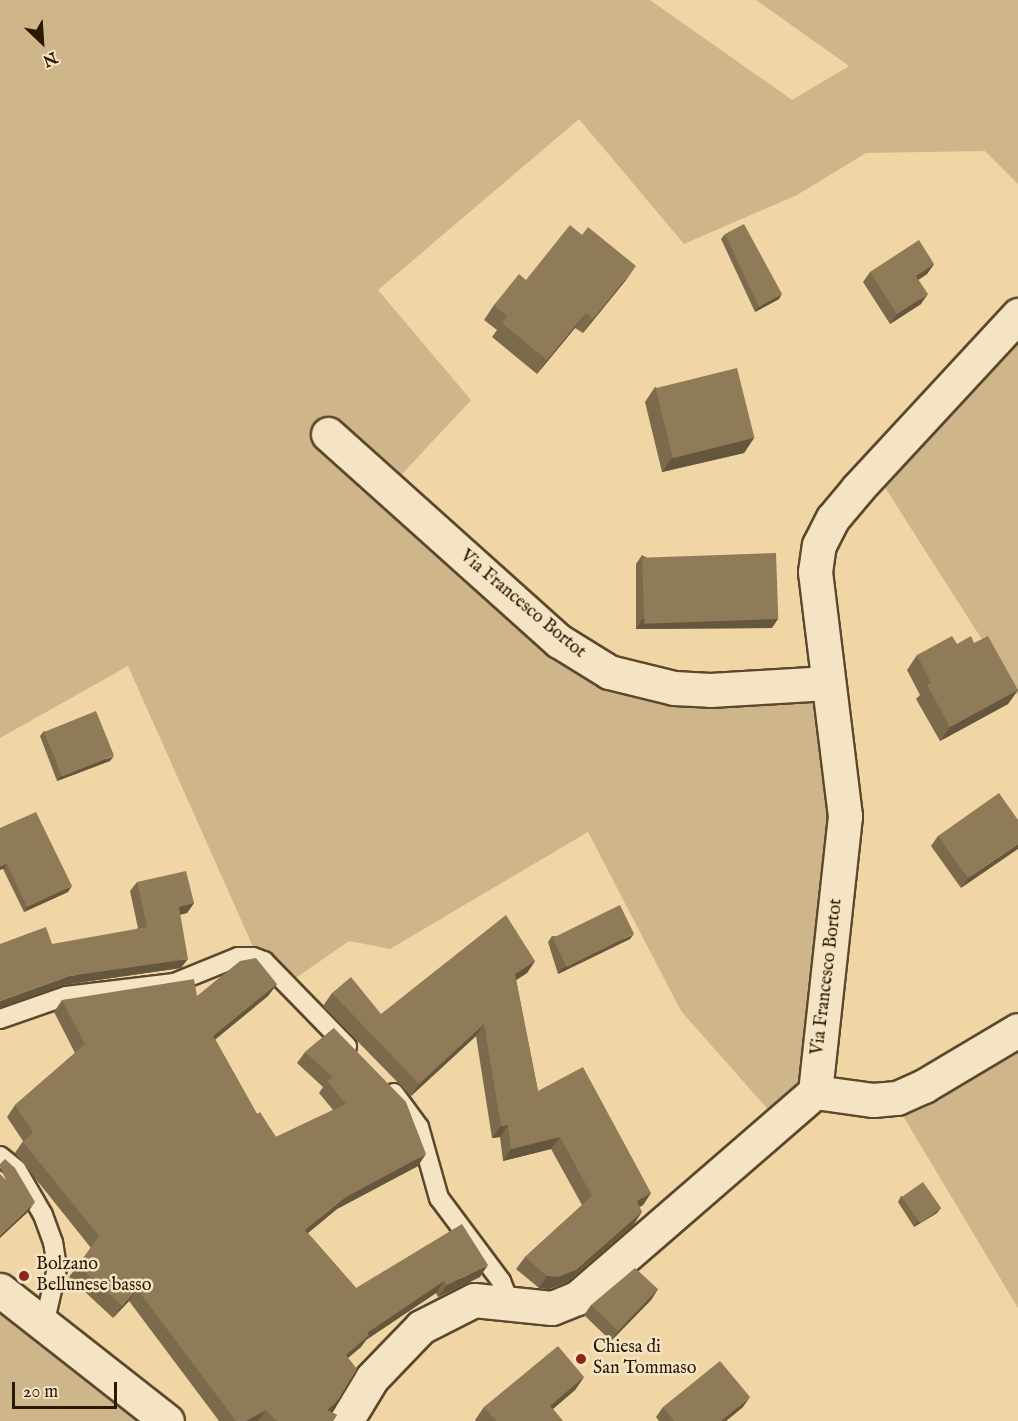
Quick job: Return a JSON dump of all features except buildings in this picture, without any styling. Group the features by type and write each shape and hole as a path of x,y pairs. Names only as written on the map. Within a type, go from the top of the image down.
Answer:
{"street":[{"name":"Via Francesco Bortot","path":"815,1092 845,816 815,572 819,545 833,518 858,488 1018,315"},
{"name":"Via Francesco Bortot","path":"328,434 559,641 609,672 674,688 710,690 828,683"},
{"path":"346,1421 372,1378 421,1327 474,1300 552,1308 577,1298 815,1092 873,1100 897,1098 924,1086 1018,1030"},
{"path":"0,1290 167,1421"}],"lane":[{"path":"0,1019 66,996 174,983 238,957 253,957 264,961 359,1057"},
{"path":"383,1082 418,1127 439,1198 501,1281 510,1303"},
{"path":"0,1156 17,1170 43,1215 54,1242 57,1268 44,1325"}],"shaded area":[{"path":"0,0 650,0 792,100 849,66 756,0 1018,0 1018,184 985,151 866,153 797,195 684,244 579,119 378,290 471,400 376,502 470,578 572,672 826,673 832,1026 787,1131 681,1011 588,832 390,949 349,941 290,982 254,949 128,666 0,738"},
{"path":"1018,301 1018,696 870,464"},
{"path":"1018,1031 1018,1308 900,1111"},
{"path":"0,1301 39,1339 139,1421 0,1421"}],"place":[{"name":"Bolzano Bellunese basso","path":"24,1276"},
{"name":"Chiesa di San Tommaso","path":"581,1359"}]}
